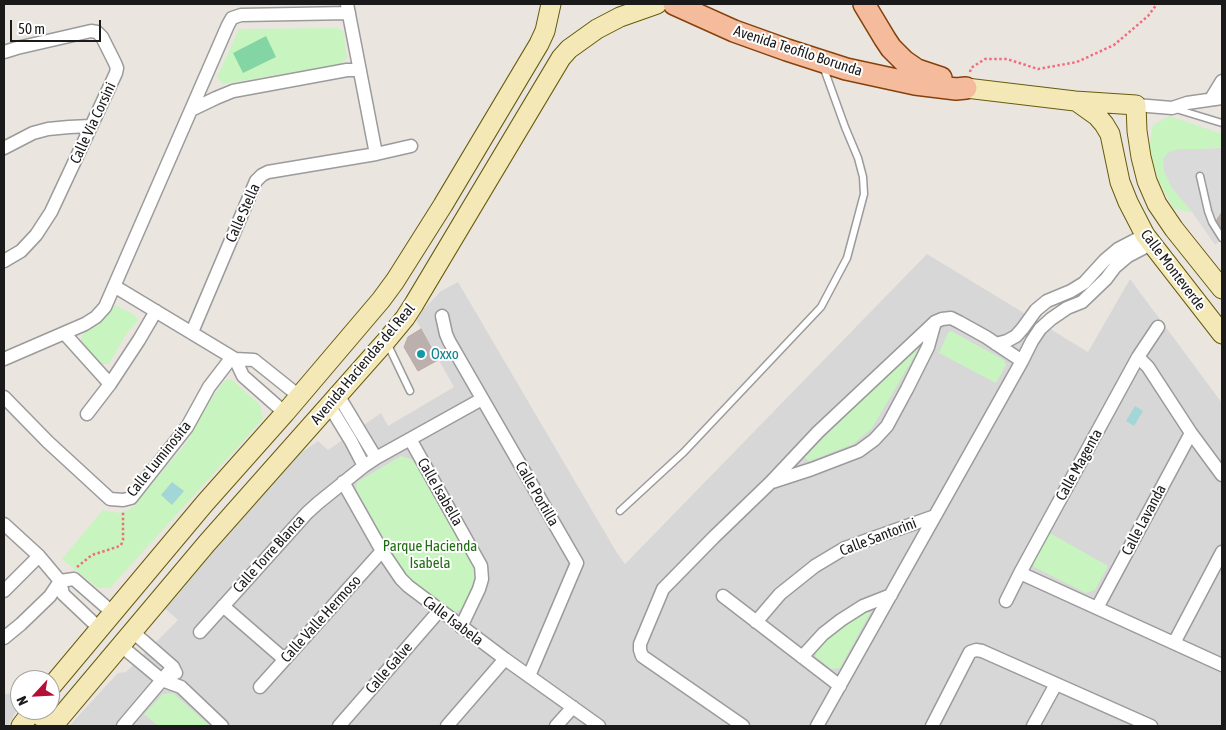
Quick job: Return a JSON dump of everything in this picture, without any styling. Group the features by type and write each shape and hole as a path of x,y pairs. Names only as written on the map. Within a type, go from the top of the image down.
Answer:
{"main road":[{"name":"Avenida Haciendas del Real","path":"60,676 187,525 300,396 395,281 443,205 539,44 545,31 551,4"},
{"name":"Avenida Haciendas del Real","path":"53,725 207,543 405,318 561,58 569,49 597,29 620,17 657,4"},
{"name":"Avenida Teofilo Borunda","path":"674,4 734,31 846,69 915,84 956,89 966,88"},
{"path":"864,4 891,48 904,61 926,74 956,82 966,88 1075,101 1136,105"},
{"name":"Calle Monteverde","path":"1075,101 1097,116 1110,134 1120,182 1148,240 1222,334"},
{"name":"Calle Monteverde","path":"1136,105 1141,157 1147,181 1157,204 1222,289"},
{"path":"443,205 465,218"},
{"path":"187,525 207,543"},
{"path":"39,720 53,725"}],"street":[{"path":"4,359 85,324 96,317 105,307 232,18 241,15 348,8 376,154"},
{"name":"Calle Vía Corsini","path":"4,52 91,31 97,32 102,37 117,68 51,212 36,236 21,251 4,261"},
{"path":"191,110 233,92 347,70 360,70"},
{"path":"1136,105 1172,108 1187,103 1217,98 1222,81"},
{"path":"4,148 33,133 48,129 91,126"},
{"name":"Calle Stella","path":"192,332 256,181 262,175 268,172 376,154 411,146"},
{"path":"996,344 1016,336 1036,310 1047,301 1071,291 1084,283 1118,249 1148,240"},
{"path":"817,726 1040,329 1067,308 1082,302 1106,279 1115,267 1148,240"},
{"path":"114,286 233,358 254,360 300,396"},
{"path":"88,414 110,384 156,311"},
{"name":"Calle Portilla","path":"442,316 449,341 577,563 529,676"},
{"path":"743,726 642,656 640,644 663,590 818,432 935,322 951,318 1022,361"},
{"path":"771,482 859,451 874,440 887,426 907,389 928,347 935,322"},
{"name":"Calle Magenta","path":"1006,602 1138,357 1158,327"},
{"path":"64,333 110,384"},
{"path":"1138,357 1148,367 1191,433 1222,475"},
{"path":"233,358 243,376 285,413"},
{"name":"Calle Luminosita","path":"4,398 48,442 110,499 123,500 131,498 187,426 209,387 233,358"},
{"path":"258,389 271,373"},
{"path":"343,482 376,458 482,399"},
{"path":"334,400 348,423 376,458"},
{"path":"348,423 364,466"},
{"name":"Calle Lavanda","path":"1097,608 1191,433"},
{"name":"Calle Isabella","path":"410,440 481,566 482,579 479,589 461,626"},
{"name":"Calle Isabela","path":"343,482 382,551 408,586 505,659 599,726"},
{"name":"Calle Torre Blanca","path":"200,632 307,513 343,482"},
{"name":"Calle Santorini","path":"756,622 780,594 815,566 845,548 936,516"},
{"path":"4,524 39,556 60,581 63,594 100,629"},
{"name":"Calle Valle Hermoso","path":"260,687 382,551"},
{"path":"1174,643 1222,552"},
{"path":"4,591 39,556"},
{"path":"1020,573 1222,665"},
{"path":"4,638 50,596 60,581 74,579 113,613"},
{"path":"802,657 823,634 841,620 863,606 891,595"},
{"path":"722,596 840,686"},
{"path":"223,606 284,659"},
{"name":"Calle Galve","path":"339,726 439,610"},
{"path":"126,638 173,667 181,687"},
{"path":"126,638 162,680 181,687 222,726"},
{"path":"932,726 970,652 982,650 1056,684 1133,723 1151,726"},
{"path":"447,726 505,659"},
{"path":"123,726 173,667"},
{"path":"1033,726 1056,684"},
{"path":"556,726 573,707"}],"lane":[{"path":"620,511 684,452 821,307 847,258 864,194 863,177 858,158 844,127 820,61"},
{"path":"1172,108 1222,124"},
{"path":"1200,176 1208,211 1212,222 1222,238"},
{"path":"386,341 410,391"}],"path":[{"path":"966,88 971,68 985,59 1007,59 1038,69 1077,62 1114,45 1148,16 1157,4"},
{"path":"60,581 92,555 120,545 123,540 123,500"}],"shaded area":[{"path":"1222,148 1222,212 1216,221 1222,231 1222,239 1215,245 1192,212 1172,188 1164,171 1163,159 1169,152 1179,149"},
{"path":"927,254 1088,352 1130,279 1222,403 1222,726 69,726 118,673 126,672 178,620 161,605 264,486 299,454 318,441 328,450 381,413 388,426 454,387 415,318 441,291 458,282 625,564"},
{"path":"10,693 11,720 8,726 4,726 4,694"}],"green space":[{"path":"337,28 343,31 347,58 341,64 223,84 217,77 239,29"},
{"path":"266,36 276,57 243,73 233,53"},
{"path":"1170,116 1222,134 1222,147 1203,149 1172,188 1192,212 1174,209 1159,182 1149,150 1153,125"},
{"path":"117,306 135,315 138,321 126,334 109,364 100,364 81,341 83,333 100,322 111,307"},
{"path":"949,331 1004,360 1006,365 996,383 939,353"},
{"path":"915,347 918,350 872,428 853,444 809,461 804,457"},
{"path":"231,379 260,405 263,419 110,588 98,588 62,559 103,510 119,513 132,508 187,442 206,407 224,381"},
{"name":"Parque Hacienda Isabela","path":"401,456 413,460 476,571 475,580 465,607 455,612 442,606 404,575 356,489 357,482"},
{"path":"1048,532 1108,566 1095,590 1086,593 1034,567 1032,561"},
{"path":"865,610 870,613 840,668 832,669 816,657 816,650 836,629"},
{"path":"173,693 210,726 158,726 144,714 163,694"}],"water":[{"path":"1135,406 1143,411 1134,426 1126,421"},
{"path":"172,482 184,491 172,505 161,495"}],"building":[{"path":"1222,212 1222,230 1216,221"},
{"name":"Oxxo","path":"421,329 438,360 418,371 404,347 408,337"}],"place":[{"name":"Oxxo","path":"421,354"}]}
